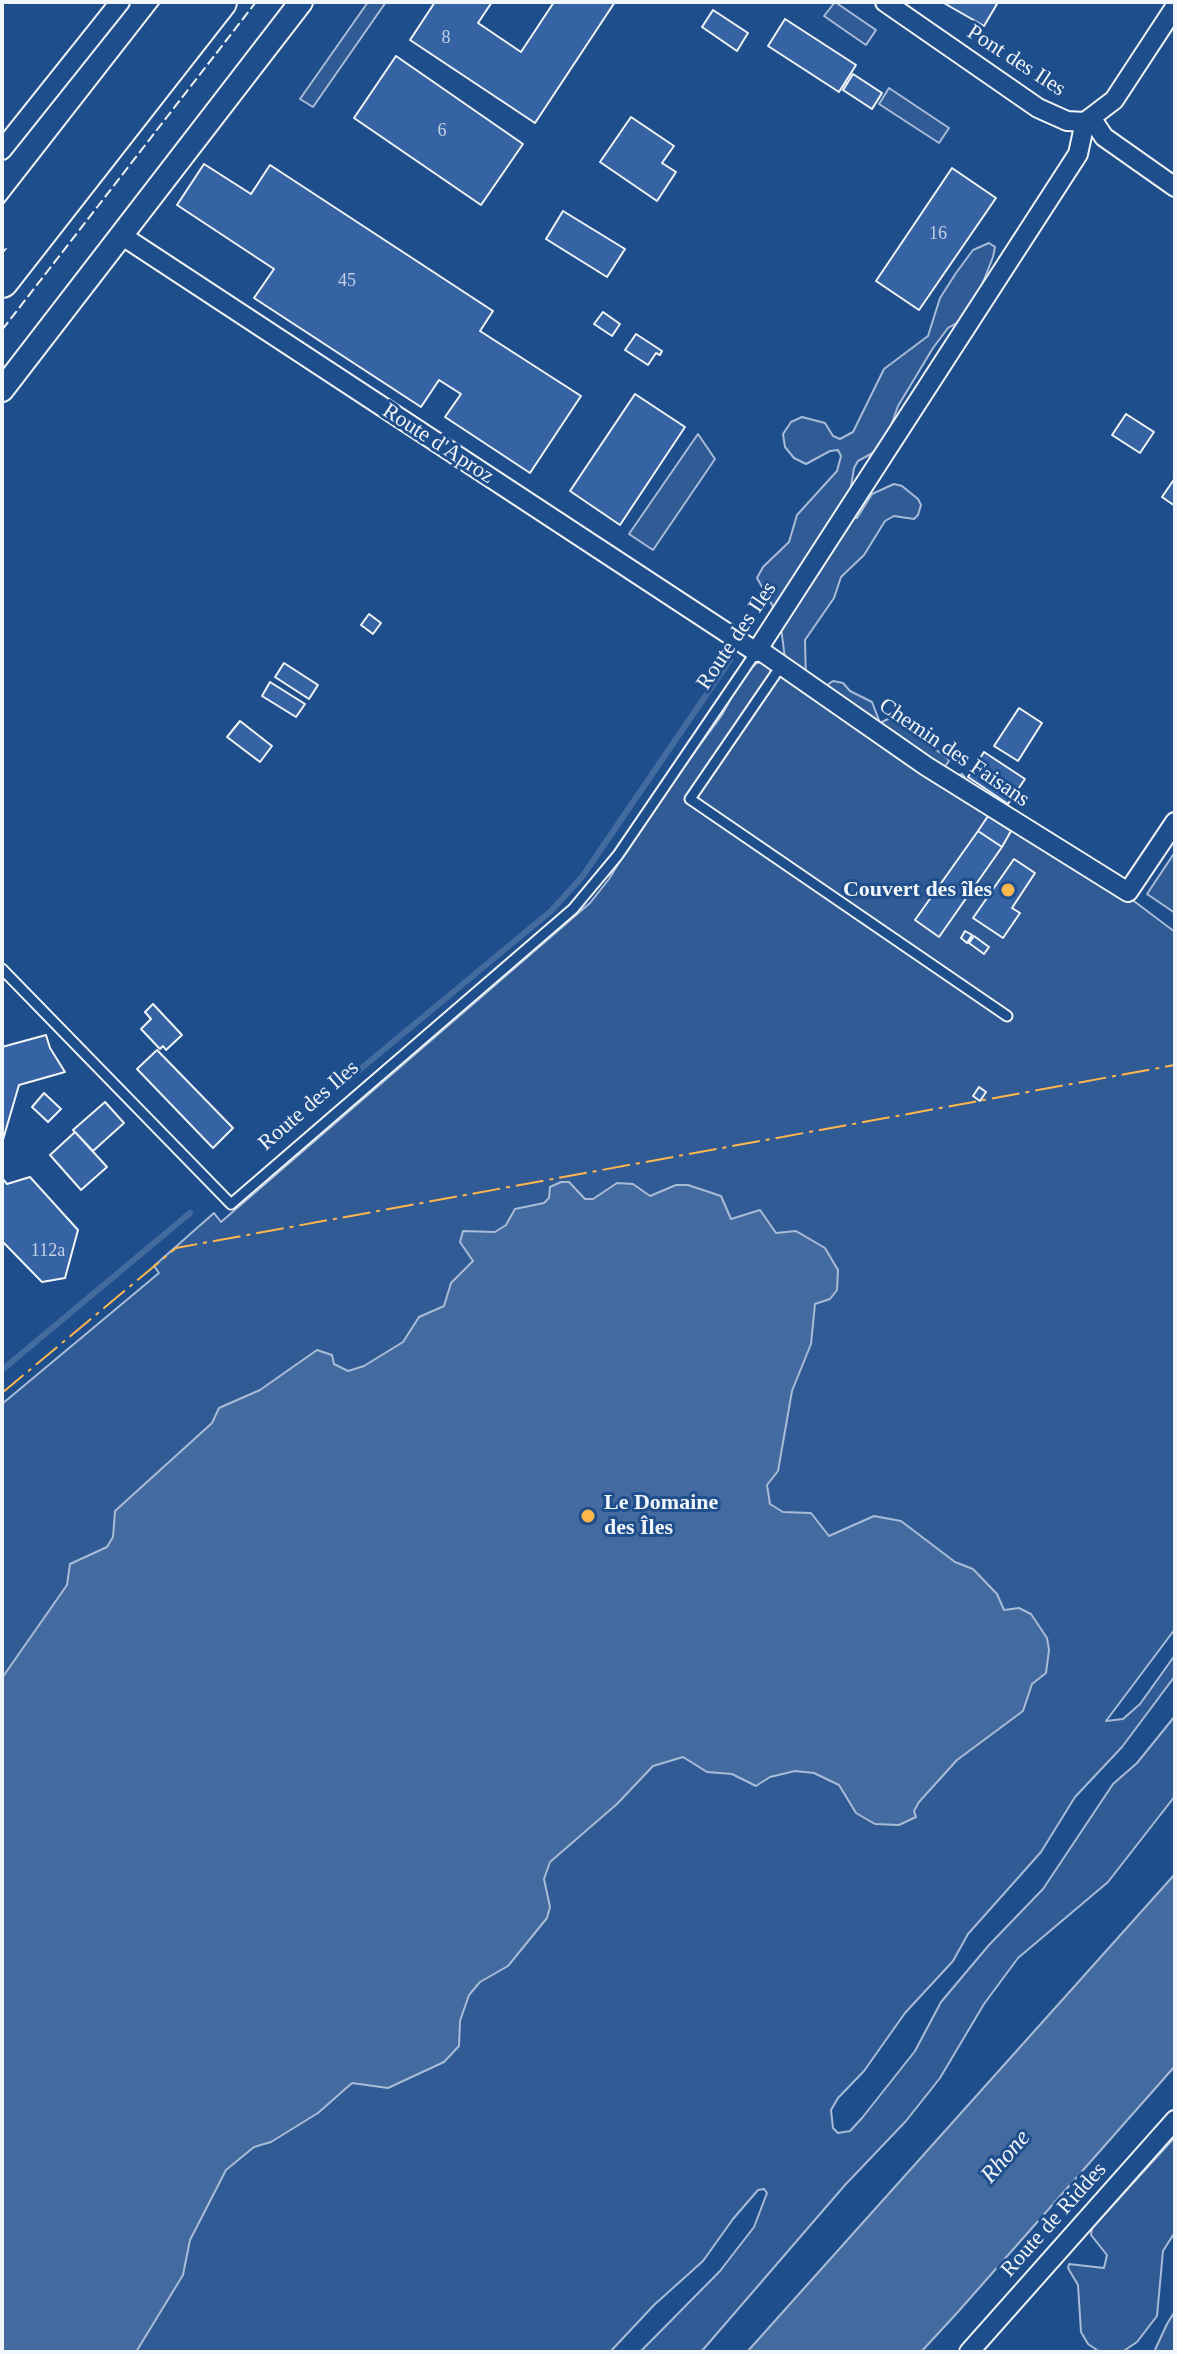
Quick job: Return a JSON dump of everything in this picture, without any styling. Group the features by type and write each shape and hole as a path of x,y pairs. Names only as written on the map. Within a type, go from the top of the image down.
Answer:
{"highway":[{"path":"2,233 182,2"},
{"path":"2,281 220,2"}],"street":[{"path":"2,150 120,2"},
{"path":"2,390 301,2"},
{"name":"Pont des Iles","path":"885,2 1038,108 1067,121 1089,120"},
{"name":"Route des Iles","path":"757,651 1078,154 1089,120 1114,100 1175,7"},
{"path":"1089,120 1104,137 1175,187"},
{"name":"Route d'Aproz","path":"121,235 757,651"},
{"name":"Chemin des Faisans","path":"757,651 926,766 1128,892 1175,822"},
{"name":"Route de Riddes","path":"969,2352 1175,2120"}],"lane":[{"name":"Route des Iles","path":"2,969 231,1204 573,909 618,855 757,651"},
{"path":"781,666 690,799 1007,1016"}],"shaded area":[{"path":"368,2 386,2 313,107 300,99"},
{"path":"835,2 876,30 866,45 824,16"},
{"path":"889,88 949,128 939,143 879,104"},
{"name":"Le Domaine des Îles","path":"989,243 995,247 993,257 970,315 948,328 898,406 887,437 878,450 858,461 854,468 849,499 853,518 857,518 872,494 894,484 902,486 918,499 921,505 918,515 914,519 894,516 885,521 864,555 841,577 834,598 805,640 806,681 817,692 833,681 843,683 850,691 872,702 880,723 890,718 908,720 922,739 949,761 937,777 948,780 962,774 967,780 966,796 1078,859 1175,932 1175,1629 1106,1721 1123,1719 1140,1704 1175,1655 1175,1676 1122,1747 1075,1797 1041,1852 968,1934 953,1961 905,2013 864,2071 838,2098 831,2110 833,2128 838,2133 850,2131 862,2118 915,2051 941,2002 989,1945 1043,1889 1113,1784 1137,1763 1175,1716 1175,1796 1108,1882 1018,1958 984,2004 940,2078 906,2121 845,2185 701,2352 640,2352 720,2271 754,2227 767,2193 764,2189 758,2190 733,2219 703,2261 654,2305 610,2352 2,2352 2,1404 159,1273 154,1266 214,1213 221,1222 590,903 609,879 671,779 680,772 722,715 744,674 757,663 785,659 780,619 757,578 763,567 789,542 797,515 837,471 841,456 838,450 830,451 806,464 794,458 785,447 783,434 791,422 802,417 825,423 833,436 840,439 853,432 884,369 928,336 940,298 956,273 973,250"},
{"path":"698,434 715,459 653,550 629,534"},
{"path":"1175,852 1175,913 1147,894"},
{"path":"1175,2137 1175,2232 1163,2251 1157,2316 1137,2342 1122,2352 1100,2352 1088,2344 1081,2332 1078,2285 1068,2268 1069,2264 1104,2268 1107,2255 1091,2235 1092,2228"},
{"path":"1175,2311 1175,2352 1154,2352 1167,2324"}],"water":[{"path":"569,1182 585,1199 593,1199 617,1183 633,1184 650,1196 676,1185 688,1185 721,1196 731,1219 760,1210 776,1233 796,1231 825,1248 838,1270 837,1290 830,1299 815,1304 811,1344 792,1391 778,1471 767,1485 770,1504 783,1512 811,1513 829,1536 874,1516 901,1521 955,1562 973,1569 997,1594 1004,1610 1019,1608 1031,1614 1047,1638 1046,1673 1032,1684 1023,1711 957,1760 919,1802 914,1811 916,1817 899,1825 875,1824 856,1813 839,1785 814,1773 795,1771 770,1777 756,1786 732,1774 707,1772 683,1757 653,1766 617,1804 550,1862 544,1879 550,1907 547,1918 508,1966 480,1982 469,1995 460,2021 459,2046 444,2062 388,2088 352,2083 318,2113 271,2142 254,2147 226,2170 190,2240 183,2275 136,2352 2,2352 2,1678 67,1585 70,1564 107,1547 113,1537 115,1511 212,1423 219,1408 260,1390 317,1350 332,1355 334,1364 348,1371 364,1366 403,1342 419,1317 444,1306 451,1283 473,1261 460,1242 463,1231 495,1232 506,1225 515,1209 544,1203 549,1198 550,1187"},
{"name":"Rhone","path":"1175,1874 1175,2066 957,2313 921,2352 747,2352"}],"building":[{"path":"435,2 492,2 478,23 521,52 554,2 615,2 535,123 410,40"},
{"path":"942,2 993,2 997,4 984,26"},
{"path":"713,10 748,33 737,51 702,27"},
{"path":"785,19 856,65 839,92 768,46"},
{"path":"396,56 523,144 481,205 354,118"},
{"path":"853,74 882,93 872,109 843,90"},
{"path":"631,117 674,146 662,163 676,172 657,201 600,162"},
{"path":"204,164 251,194 270,165 493,311 480,331 581,396 530,473 445,417 461,394 439,380 421,407 254,298 274,269 177,205"},
{"path":"952,168 996,198 919,310 876,281"},
{"path":"563,211 625,249 607,277 546,239"},
{"path":"603,312 620,324 612,336 594,324"},
{"path":"636,334 662,351 660,355 656,353 648,365 625,350"},
{"path":"635,394 685,427 620,525 570,491"},
{"path":"1126,414 1154,432 1140,453 1112,435"},
{"path":"1175,478 1175,506 1162,497"},
{"path":"369,614 381,623 373,634 361,625"},
{"path":"284,663 318,685 309,699 275,677"},
{"path":"270,682 305,704 296,717 262,696"},
{"path":"1019,708 1042,723 1018,761 994,746"},
{"path":"240,721 272,746 260,762 227,737"},
{"path":"984,752 1025,779 1008,804 968,777"},
{"path":"988,816 1011,831 1002,847 978,831"},
{"path":"978,831 1002,847 939,937 915,920"},
{"name":"Couvert des îles","path":"1014,859 1035,873 1012,908 1020,913 1003,938 973,918"},
{"path":"965,931 972,935 967,943 961,938"},
{"path":"974,936 989,947 984,954 969,943"},
{"path":"153,1004 182,1035 166,1050 163,1046 160,1049 141,1029 151,1019 145,1012"},
{"path":"46,1035 65,1072 19,1085 2,1143 2,1047"},
{"path":"157,1050 233,1128 213,1148 137,1069"},
{"path":"979,1087 986,1092 980,1101 973,1096"},
{"path":"44,1093 61,1109 48,1122 32,1107"},
{"path":"105,1102 124,1123 93,1151 73,1130"},
{"path":"75,1132 107,1167 81,1190 50,1155"},
{"path":"30,1177 78,1230 65,1278 42,1282 2,1241 2,1178 7,1184"}],"waterway":[{"path":"358,1071 551,911 582,877 730,660"},
{"path":"2,1370 190,1213"}],"fence":[{"path":"2,330 256,2"}],"power":[{"path":"2,1393 176,1248 1175,1065"}],"place":[{"name":"Couvert des îles","path":"1008,890"},
{"name":"Le Domaine des Îles","path":"588,1516"}]}
